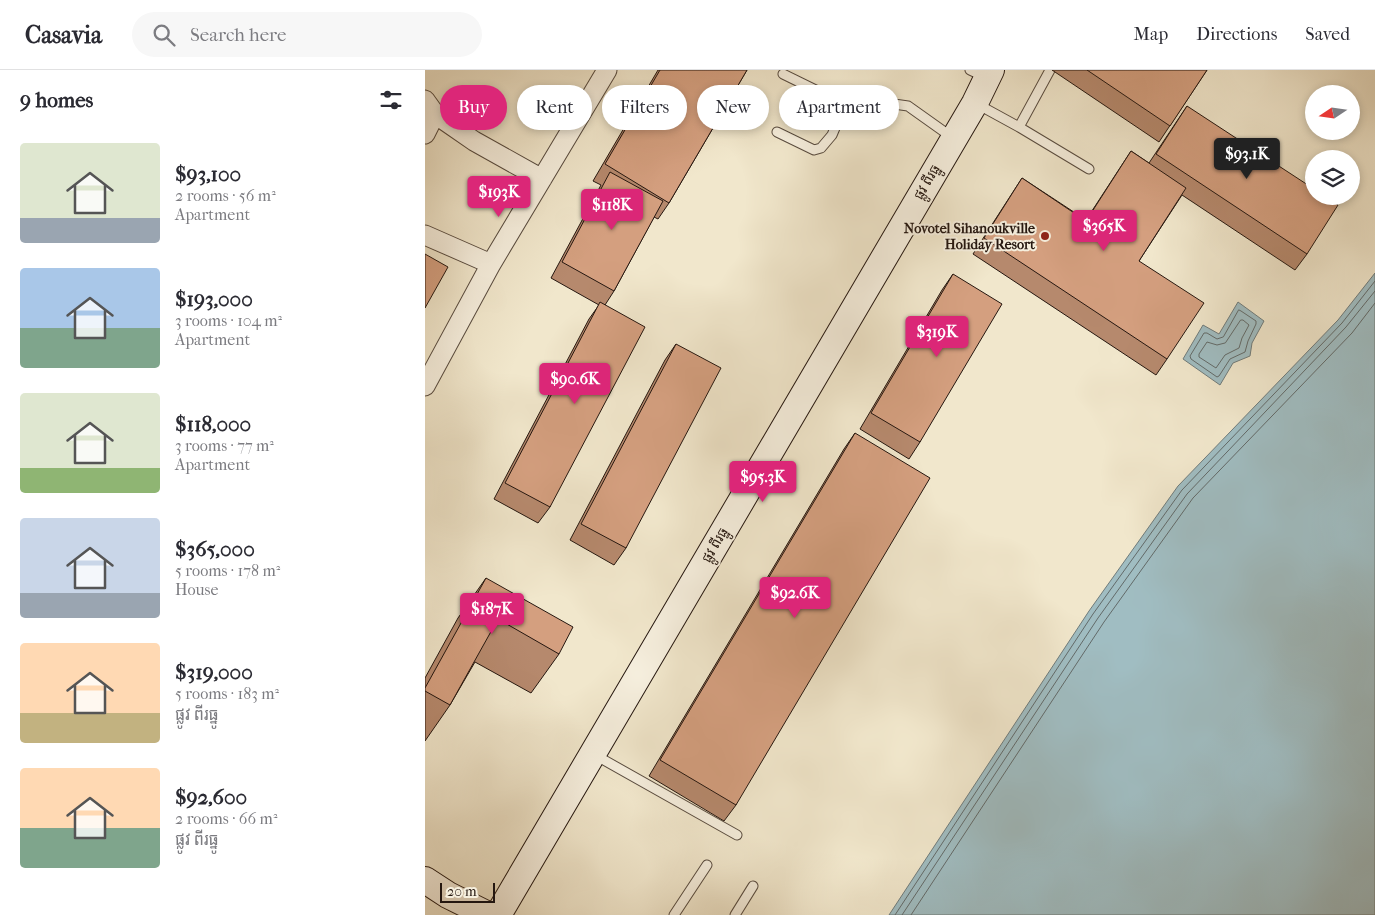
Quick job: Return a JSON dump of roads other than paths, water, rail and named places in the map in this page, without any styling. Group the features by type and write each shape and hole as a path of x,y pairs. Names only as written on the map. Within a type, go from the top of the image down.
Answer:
{"main road":[{"name":"ផ្លូវ ពីរធ្នូ","path":"498,915 975,103 982,73"},
{"path":"425,880 448,895 488,915"}],"street":[{"path":"425,386 491,264 607,70"},
{"path":"425,134 430,107 474,141 542,179"},
{"path":"425,235 491,264"}],"lane":[{"path":"1019,127 1050,70"},
{"path":"783,74 805,85"},
{"path":"975,103 1019,127 1089,170"},
{"path":"899,105 908,106 953,138"},
{"path":"777,132 814,150 821,148 834,130"},
{"path":"593,754 737,834"},
{"path":"674,915 707,865"},
{"path":"735,915 753,886"}],"water":[{"path":"1375,273 1375,915 889,915 1089,611 1178,486 1338,320"},
{"path":"1238,302 1264,321 1252,343 1250,356 1233,363 1220,385 1183,359 1203,325 1219,334"}],"place":[{"name":"Novotel Sihanoukville Holiday Resort","path":"1045,236"}]}
